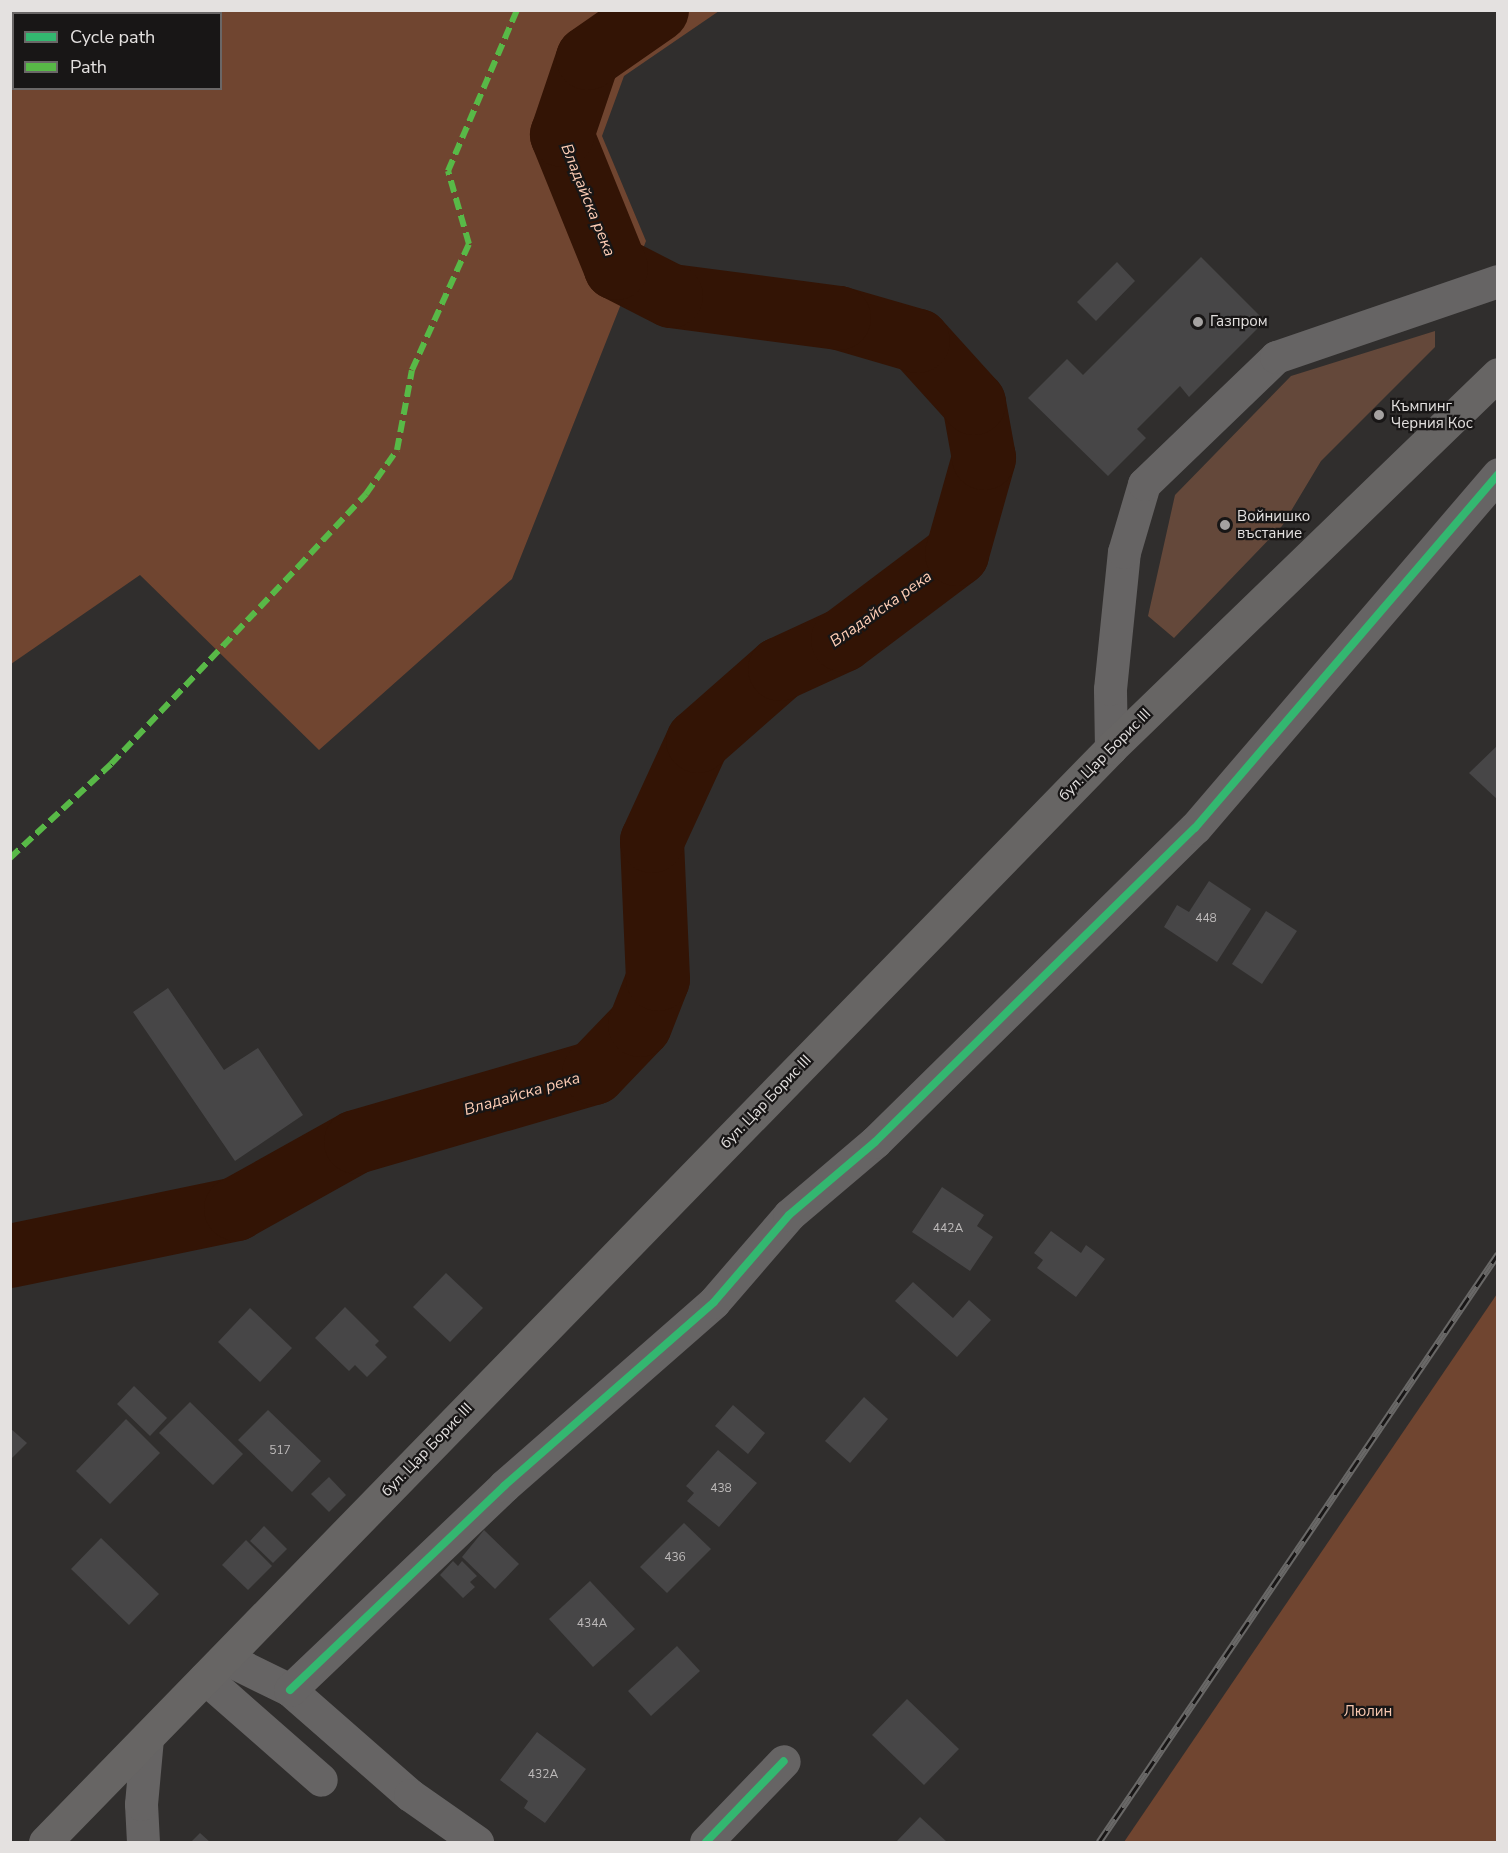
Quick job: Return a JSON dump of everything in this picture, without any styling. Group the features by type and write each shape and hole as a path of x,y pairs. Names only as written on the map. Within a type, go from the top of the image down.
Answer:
{"main road":[{"name":"бул. Цар Борис III","path":"45,1842 1111,748 1497,374"}],"street":[{"path":"1111,748 1110,689 1124,552 1143,484 1276,357 1497,281"},
{"path":"290,1690 504,1486 714,1302 789,1215 875,1142 1195,828 1497,474"},
{"path":"215,1668 290,1690 410,1795 477,1842"},
{"path":"215,1668 321,1780"},
{"path":"143,1842 141,1804 147,1738"},
{"path":"706,1842 784,1761"}],"shaded area":[{"path":"1435,331 1435,347 1321,461 1282,526 1174,638 1148,616 1175,495 1291,376"}],"green space":[{"path":"11,10 719,11 624,76 602,136 646,241 512,579 319,750 140,575 11,664"},
{"name":"Люлин","path":"1497,1294 1497,1842 1124,1842"}],"building":[{"path":"1201,257 1265,321 1189,397 1180,386 1137,429 1146,438 1108,476 1028,398 1067,359 1083,375"},
{"path":"1117,262 1135,281 1096,321 1077,302"},
{"path":"1498,745 1498,800 1469,773"},
{"path":"1209,881 1251,909 1217,962 1164,927 1177,905 1189,912"},
{"path":"1266,911 1297,931 1262,984 1232,964"},
{"path":"168,988 224,1070 258,1048 303,1115 235,1161 133,1012"},
{"path":"942,1187 984,1215 977,1226 993,1237 970,1271 912,1232"},
{"path":"1051,1231 1081,1253 1086,1245 1105,1259 1076,1297 1037,1268 1043,1260 1034,1253"},
{"path":"446,1273 483,1308 450,1342 413,1307"},
{"path":"913,1282 953,1318 969,1300 991,1320 957,1357 895,1301"},
{"path":"345,1307 379,1341 375,1345 387,1357 367,1377 355,1365 349,1371 315,1338"},
{"path":"250,1308 292,1348 260,1382 218,1342"},
{"path":"134,1386 167,1418 150,1436 117,1404"},
{"path":"864,1397 888,1419 850,1463 825,1441"},
{"path":"190,1402 243,1454 213,1485 159,1433"},
{"path":"733,1405 765,1433 748,1454 715,1426"},
{"path":"268,1410 321,1461 292,1492 238,1440"},
{"path":"126,1419 160,1453 110,1504 76,1471"},
{"path":"10,1428 27,1443 10,1460"},
{"path":"718,1450 757,1483 719,1527 687,1501 694,1493 686,1486"},
{"path":"329,1477 346,1495 329,1512 311,1494"},
{"path":"684,1523 711,1549 667,1593 640,1567"},
{"path":"264,1526 287,1549 273,1563 250,1541"},
{"path":"484,1530 519,1564 495,1589 462,1557"},
{"path":"101,1538 159,1594 129,1625 71,1569"},
{"path":"246,1540 272,1566 248,1590 222,1565"},
{"path":"453,1561 458,1566 462,1561 477,1576 470,1582 475,1587 463,1598 440,1575"},
{"path":"590,1581 635,1629 593,1667 549,1619"},
{"path":"677,1646 700,1671 651,1716 628,1691"},
{"path":"907,1699 959,1749 924,1785 872,1735"},
{"path":"537,1732 586,1769 545,1823 524,1808 528,1801 500,1780"},
{"path":"920,1817 947,1842 896,1842"},
{"path":"200,1833 210,1842 191,1842"}],"waterway":[{"name":"Владайска река","path":"10,1256 236,1209 356,1142 594,1073 640,1025 658,979 652,841 698,741 780,669 843,640 957,554 984,458 974,403 918,341 839,318 671,296 616,268 562,135 588,58 657,10"}],"railway":[{"path":"1099,1842 1498,1254"}],"marked path":[{"path":"10,858 111,764 298,567 366,494 397,450 412,370 469,244 448,171 517,10"}],"cycle path":[{"path":"290,1690 504,1486 714,1302 789,1215 875,1142 1195,828 1498,474"},
{"path":"706,1842 784,1761"}],"place":[{"name":"Газпром","path":"1198,322"},
{"name":"Къмпинг Черния Кос","path":"1379,415"},
{"name":"Войнишко въстание","path":"1225,525"}]}
